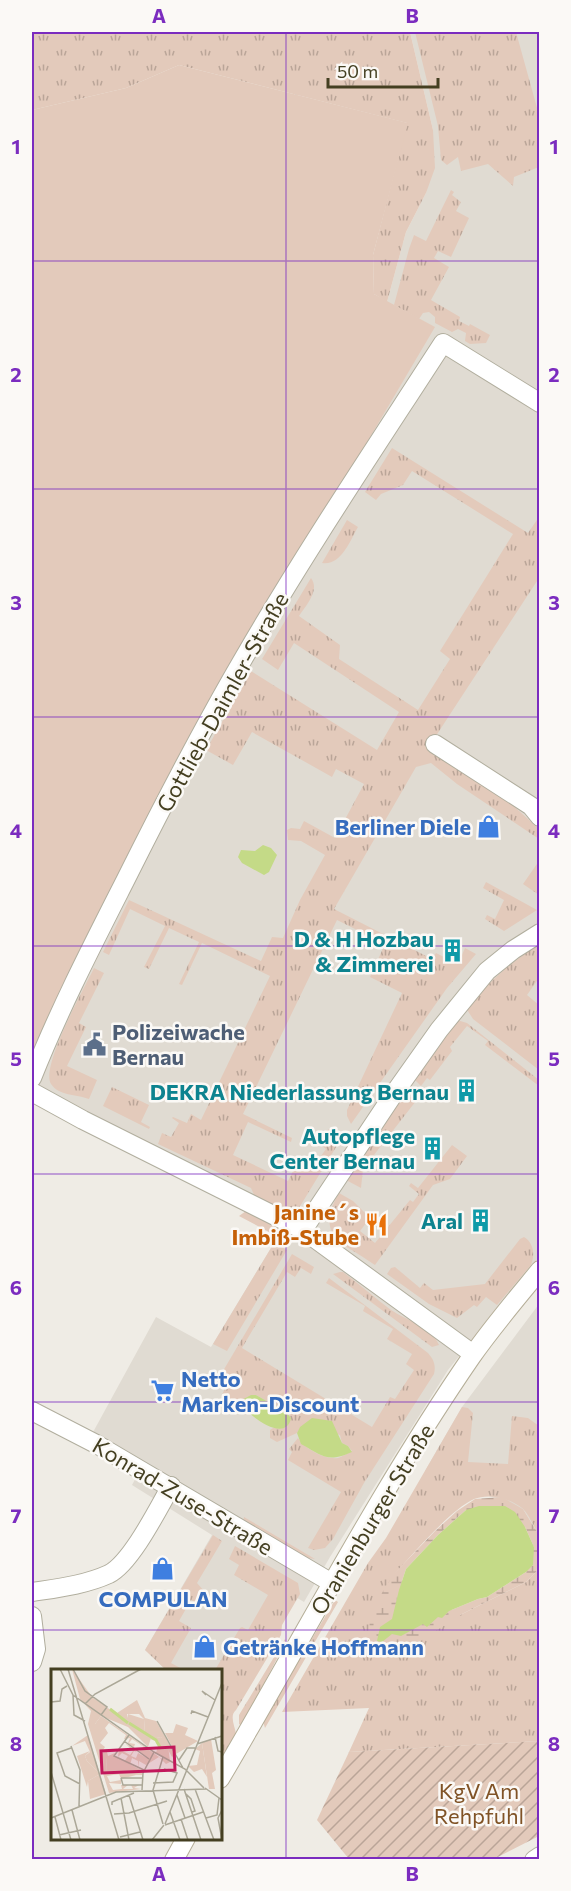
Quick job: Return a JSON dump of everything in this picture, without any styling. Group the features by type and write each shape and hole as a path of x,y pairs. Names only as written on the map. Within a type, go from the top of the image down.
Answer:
{"street":[{"name":"Gottlieb-Daimler-Straße","path":"32,1078 48,1036 88,953 183,765 244,657 320,532 443,343 540,403"},
{"path":"435,744 531,807 540,817"},
{"path":"303,1230 439,1030 487,971 513,950 540,933"},
{"path":"32,1092 83,1120 303,1230 473,1354"},
{"name":"Oranienburger Straße","path":"222,1776 332,1583 400,1470 473,1354 540,1270"},
{"name":"Konrad-Zuse-Straße","path":"32,1411 171,1486 332,1583"},
{"path":"32,1592 80,1584 111,1573 125,1560 171,1486"},
{"path":"32,1616 36,1649 32,1662"},
{"path":"174,1860 185,1840"},
{"path":"534,1860 540,1857"}],"shaded area":[{"path":"410,32 539,32 539,1257 448,1370 304,1602 289,1593 221,1669 165,1669 145,1650 212,1535 132,1485 144,1463 92,1434 156,1317 211,1347 274,1243 289,1213 63,1101 32,1083 32,1052 154,806 434,327 387,302 406,232 426,193 433,130"},
{"path":"263,845 271,848 277,855 269,872 264,875 242,863 238,857 241,850 255,851"},
{"path":"539,1304 539,1535 523,1509 425,1471 462,1407"},
{"path":"256,1395 286,1412 291,1418 288,1426 282,1429 274,1428 249,1413 240,1401"},
{"path":"312,1418 332,1421 342,1443 352,1452 337,1457 325,1457 301,1444 297,1433 300,1427"},
{"path":"479,1506 505,1506 515,1512 534,1547 533,1565 487,1597 449,1611 427,1627 423,1624 401,1636 392,1634 382,1642 377,1641 380,1627 392,1619 406,1569 438,1535 466,1510"}],"green space":[{"path":"32,32 410,32 433,130 435,168 426,193 406,232 387,302 374,294 373,255 407,123 179,65 126,88 32,110"},
{"path":"415,32 516,32 539,115 539,167 514,177 513,186 488,164 461,171 458,157 447,165 441,160 438,126"},
{"path":"179,65 408,123 373,255 374,294 435,327 326,512 32,1052 32,110 126,88"},
{"path":"451,190 454,192 452,195 461,202 456,211 469,218 451,257 438,251 434,258 449,267 431,300 460,317 459,321 490,335 486,343 470,344 465,341 466,333 458,329 452,332 435,323 435,317 429,312 423,313 419,319 394,305 414,235 426,241"},
{"path":"392,448 528,533 539,517 539,578 430,745 507,800 539,829 539,839 457,784 431,763 416,767 334,909 432,959 436,953 458,964 465,948 476,954 447,988 351,1124 347,1110 402,993 370,977 385,944 337,920 243,1114 292,1138 291,1142 248,1122 233,1155 288,1181 294,1169 301,1165 310,1171 326,1149 317,1142 323,1132 332,1128 344,1134 299,1208 287,1208 280,1205 275,1207 255,1197 251,1188 158,1144 162,1133 171,1137 179,1123 173,1117 187,1123 191,1114 201,1120 270,976 202,943 182,985 179,984 199,942 169,928 149,969 144,967 165,926 130,909 109,955 103,952 129,900 261,961 272,937 283,938 300,900 325,855 301,841 288,840 287,830 300,829 304,821 335,838 364,784 336,769 332,777 252,732 233,765 206,750 251,671 377,750 399,712 294,643 278,670 262,659 311,578 313,592 299,616 340,645 339,659 418,710 450,659 440,651 513,534 412,471 403,485 381,494 376,500 365,492"},
{"path":"347,520 358,527 348,545 335,561 322,563"},
{"path":"539,861 539,895 523,884"},
{"path":"486,882 537,910 504,931 485,919 487,915 495,919 504,900 483,888"},
{"path":"539,944 539,978 527,995 539,1005 539,1070 473,1019 466,1008 500,973"},
{"path":"94,968 104,973 79,1023 86,1027 67,1066 97,1080 89,1099 58,1091 51,1084 49,1075 57,1045"},
{"path":"457,1020 467,1023 539,1080 539,1086 485,1045 488,1041 467,1026 450,1047 452,1051 430,1080 427,1078 421,1086 413,1078"},
{"path":"112,1087 149,1105 141,1122 150,1127 149,1129 103,1106"},
{"path":"404,1092 416,1101 363,1169 361,1188 346,1180"},
{"path":"452,1145 467,1156 450,1179 433,1185 375,1265 336,1238 329,1220 339,1193 353,1201 370,1218 360,1231 375,1243 410,1200 413,1202 419,1194 409,1186 411,1183 418,1188"},
{"path":"246,1211 286,1232 282,1239 239,1216"},
{"path":"524,1237 533,1249 531,1265 497,1305 486,1297 477,1307 474,1305 457,1318 429,1304 387,1274 391,1268 395,1267 420,1288 424,1283 433,1290 485,1284 520,1239"},
{"path":"274,1243 287,1250 227,1351 213,1344"},
{"path":"292,1254 314,1267 311,1274 301,1268 295,1277 287,1272 242,1348 372,1427 390,1397 395,1399 414,1370 406,1364 412,1354 387,1339 393,1329 363,1311 365,1306 326,1283 329,1278 428,1353 435,1365 434,1374 364,1483 333,1539 325,1548 314,1550 308,1548 341,1492 288,1460 292,1452 289,1449 298,1438 310,1449 327,1457 338,1458 352,1451 342,1443 340,1435 305,1425 297,1433 277,1442 270,1438 270,1430 278,1428 290,1416 286,1412 256,1395 240,1404 242,1406 222,1395 229,1379 224,1375 215,1389 213,1388"},
{"path":"340,1272 391,1310 431,1333 439,1345 432,1347 333,1274"},
{"path":"462,1407 468,1408 473,1413 468,1462 508,1464 512,1416 528,1418 539,1426 539,1535 527,1514 517,1504 505,1499 480,1497 454,1513 393,1576 460,1615 526,1582 536,1572 539,1563 539,1741 349,1752 369,1708 282,1712"},
{"path":"502,1497 523,1509 539,1535 539,1563 536,1572 526,1582 460,1615 401,1654 381,1657 373,1655 368,1648 370,1619 393,1575 435,1531 457,1511 475,1499","holes":["466,1510 525,1527 534,1547 526,1572 487,1597 449,1611 442,1618 438,1617 427,1627 423,1624 401,1636 380,1627 392,1619 406,1569 438,1535"]},
{"path":"244,1517 315,1559 303,1557 243,1522"},
{"path":"213,1535 222,1541 197,1583 207,1597 202,1606 191,1600 179,1621 191,1628 171,1663 182,1669 165,1669 145,1650"},
{"path":"235,1546 298,1583 300,1594 282,1625 281,1635 234,1712 236,1734 222,1758 222,1669 216,1669 240,1628 248,1630 268,1595 234,1575 239,1565 229,1559"},
{"path":"335,1600 338,1602 265,1728 263,1721"},
{"path":"285,1639 242,1726 239,1724 239,1715"},
{"name":"KgV Am Rehpfuhl","path":"539,1741 539,1836 494,1859 349,1859 317,1820 349,1752"}],"place":[{"name":"Berliner Diele","path":"489,826"},
{"name":"D & H Hozbau & Zimmerei","path":"452,951"},
{"name":"Polizeiwache Bernau","path":"94,1044"},
{"name":"DEKRA Niederlassung Bernau","path":"467,1091"},
{"name":"Autopflege Center Bernau","path":"433,1148"},
{"name":"Aral","path":"481,1220"},
{"name":"Janine´s Imbiß-Stube","path":"377,1224"},
{"name":"Netto Marken-Discount","path":"163,1391"},
{"name":"COMPULAN","path":"163,1569"},
{"name":"Getränke Hoffmann","path":"205,1646"}]}
